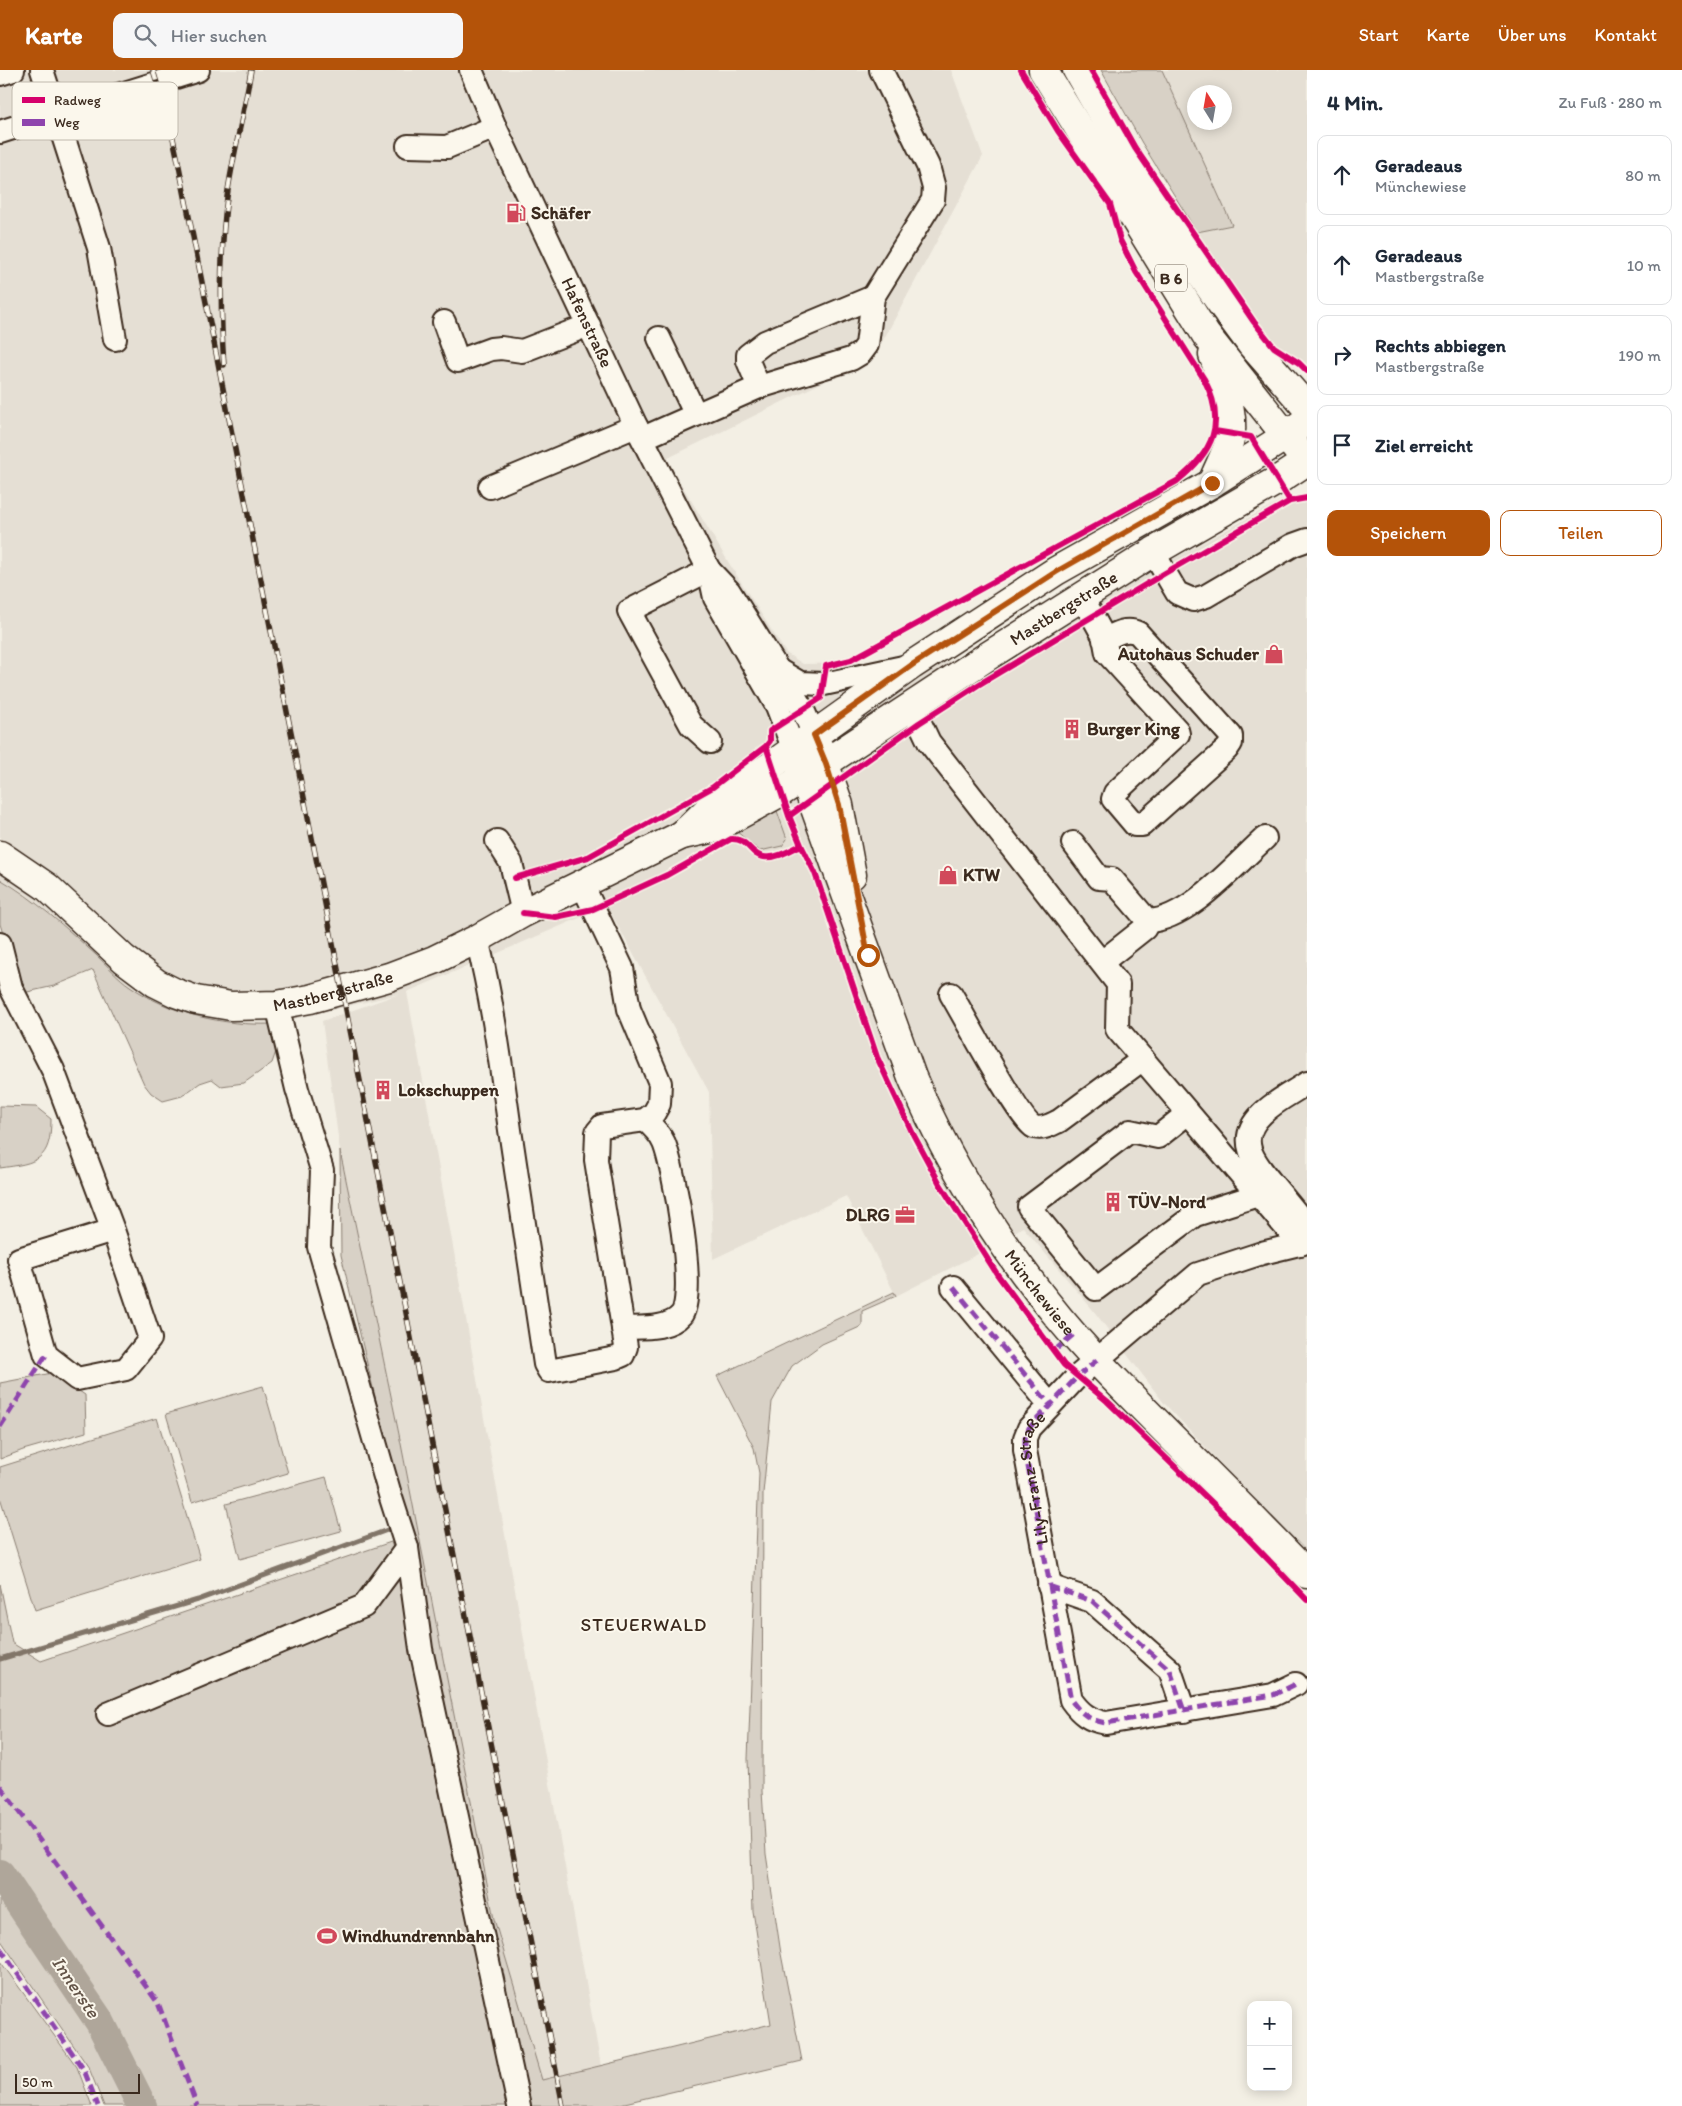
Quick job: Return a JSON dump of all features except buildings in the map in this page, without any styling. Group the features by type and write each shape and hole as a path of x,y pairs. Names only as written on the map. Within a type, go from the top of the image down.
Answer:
{"main road":[{"name":"B 6","path":"1043,70 1206,335 1297,428 1307,461"},
{"name":"B 6","path":"1077,70 1157,209 1217,298 1266,361 1307,408"},
{"path":"1206,335 1230,402 1231,433 1228,447 1212,483"},
{"path":"1266,361 1292,375 1307,377"},
{"name":"Mastbergstraße","path":"682,835 713,805 912,665 1056,572 1212,483 1297,428"},
{"name":"Mastbergstraße","path":"0,855 47,887 124,959 156,982 176,993 196,1000 231,1006 277,1005 310,999 389,977 434,960 478,939 523,913 682,835 715,828 815,771 912,706 1153,552 1278,480 1307,461"},
{"path":"804,742 815,771"},
{"name":"Münchewiese","path":"815,771 839,805 866,948 912,1077 944,1146 1005,1245 1054,1311 1097,1360 1307,1574"}],"street":[{"path":"0,74 13,70"},
{"path":"42,70 46,82"},
{"path":"159,82 198,70"},
{"name":"Hafenstraße","path":"471,70 495,127 589,325 709,570 715,598 777,706 804,742"},
{"path":"490,487 640,432 696,414 759,387 851,359 860,353 867,345 873,296 930,208 934,188 928,166 882,70"},
{"path":"408,146 447,147 495,127"},
{"path":"0,132 12,128"},
{"path":"64,140 99,248 116,339"},
{"path":"759,387 748,361 748,355 755,348 873,296"},
{"path":"444,322 458,361 491,349 501,348 522,351 589,325"},
{"path":"659,338 696,414"},
{"path":"1153,552 1177,592 1193,600 1206,596 1293,545 1307,540"},
{"path":"709,570 629,611 691,725 710,742"},
{"name":"Hafenstraße","path":"709,570 729,590 803,710 804,742"},
{"path":"1082,597 1104,640 1106,653 1177,730 1178,734 1115,793 1113,799 1135,825 1142,825 1227,749 1231,743 1231,736 1138,633 1119,632 1104,640"},
{"name":"Hafenstraße","path":"777,669 800,683 824,684 912,665"},
{"path":"912,706 929,742 1118,984 1117,1029 1258,1195 1305,1237"},
{"path":"1148,921 1166,919 1185,910 1265,838"},
{"path":"497,841 511,863 523,913"},
{"path":"1073,843 1099,878 1112,879 1148,921"},
{"path":"478,939 490,990 502,1065 545,1364 549,1371 623,1356 626,1347 596,1160 596,1136 602,1126 645,1120 654,1113 659,1104 660,1083 629,1009 622,968 582,884"},
{"path":"1102,962 1145,928 1148,921"},
{"path":"0,944 11,988 53,1070 113,1230 150,1339 126,1369 77,1379 46,1355 19,1259 113,1230"},
{"path":"952,994 1014,1103 1026,1120 1036,1128 1044,1128 1059,1120 1143,1059"},
{"path":"277,1005 297,1089 322,1170 319,1247 407,1548 421,1649 519,2106"},
{"path":"1305,1237 1254,1161 1249,1138 1254,1123 1261,1115 1276,1102 1307,1084"},
{"path":"1188,1113 1158,1137 1130,1131 1029,1207 1096,1289 1195,1216 1258,1195"},
{"path":"623,1328 655,1326 674,1322 682,1314 688,1301 686,1251 669,1156 663,1141 645,1120"},
{"name":"Lily-Franz-Straße","path":"1296,1684 1273,1695 1106,1723 1092,1720 1079,1712 1071,1700 1025,1450 1025,1438 1029,1428 1050,1405 1097,1360 1198,1274 1305,1237"},
{"name":"Lily-Franz-Straße","path":"953,1286 1050,1405"},
{"path":"108,1714 364,1606 407,1548"},
{"path":"1049,1586 1092,1601 1170,1670 1184,1711"}],"shaded area":[{"path":"0,70 951,70 983,156 874,357 666,459 786,653 803,664 1000,660 1149,572 1289,496 1307,500 1307,1555 1164,1403 1093,1310 1023,1227 976,1255 896,1296 846,1196 713,1259 709,1092 607,906 407,992 601,2066 542,2080 494,1919 401,1444 340,1151 322,1021 399,994 272,1024 247,1025 207,1018 164,1006 129,986 50,914 16,888 0,879"},
{"path":"1101,70 1162,70 1187,125 1187,130 1189,130 1232,225 1197,232 1142,143"},
{"path":"1162,70 1307,70 1307,365 1292,364 1273,351 1244,312 1197,232 1231,225 1189,130 1232,130 1232,85 1187,85 1187,126"},
{"path":"777,811 787,839 782,846 760,851 736,831"},
{"path":"0,879 38,905 121,979 146,996 180,1011 198,1016 235,1023 272,1024 278,1046 272,1063 244,1083 221,1086 212,1079 200,1083 182,1096 163,1101 151,1093 144,1084 93,970 54,986 23,993 17,981 0,924"},
{"path":"0,1106 36,1107 51,1119 48,1144 45,1152 24,1164 0,1168"},
{"path":"340,1151 401,1444 494,1919 542,2080 771,2024 753,1911 748,1759 759,1473 754,1448 717,1376 894,1292 896,1296 862,1311 862,1326 822,1344 792,1366 772,1402 763,1493 762,1791 766,1854 781,1954 802,2061 612,2106 519,2106 392,1467 341,1255"},
{"path":"52,1373 85,1395 86,1432 23,1450 0,1459 0,1383"},
{"path":"263,1386 288,1473 192,1502 166,1414"},
{"path":"157,1418 200,1559 35,1610 0,1497 0,1467"},
{"path":"326,1477 341,1531 240,1559 226,1504"},
{"path":"391,1542 402,1573 412,1649 507,2106 104,2106 89,2068 0,1939 0,1584 12,1643 41,1661"},
{"path":"0,1961 77,2067 92,2106 0,2106"}],"waterway":[{"path":"0,1659 198,1600 390,1529"},
{"name":"Innerste","path":"0,1874 100,2022 142,2106"}],"railway":[{"path":"153,70 157,82"},
{"path":"224,365 221,281 223,239 229,181 251,70"},
{"path":"173,140 563,2106"}],"marked path":[{"path":"953,1287 1050,1405"},
{"path":"1054,1351 1074,1334"},
{"path":"0,1427 46,1355"},
{"path":"1097,1360 1078,1376 1029,1428 1025,1438 1025,1450 1071,1700 1086,1716 1106,1723 1273,1695 1296,1684"},
{"path":"1049,1586 1092,1601 1170,1670 1184,1711"},
{"path":"0,1786 158,2003 197,2106"},
{"path":"0,1948 84,2070 98,2106"}],"cycle path":[{"path":"515,878 588,857 713,787 766,746 770,741 770,731 821,698 826,666 851,660 1177,481 1200,459 1207,448 1213,436 1215,409 1204,379 1136,272 1120,240 1110,204 1058,131 1021,70"},
{"path":"1091,70 1135,148 1254,322 1274,347 1299,363 1307,371"},
{"path":"1215,431 1251,437 1290,501 1307,498"},
{"path":"789,816 919,723 978,685 1290,501"},
{"path":"523,913 556,917 593,909 667,875 731,839 742,841 759,856 764,857 788,852 801,845 789,816 766,746"},
{"path":"801,845 815,873 877,1057 913,1134 940,1184 997,1274 1064,1365 1107,1401 1235,1525 1307,1600"}],"place":[{"name":"Schäfer","path":"516,213"},
{"name":"Autohaus Schuder","path":"1274,654"},
{"name":"Burger King","path":"1072,729"},
{"name":"KTW","path":"948,875"},
{"name":"Lokschuppen","path":"383,1090"},
{"name":"TÜV-Nord","path":"1113,1202"},
{"name":"DLRG","path":"905,1215"},
{"name":"Windhundrennbahn","path":"327,1936"}],"district":[{"name":"STEUERWALD","path":"644,1624"}],"route":[{"path":"868,955 839,805 826,764 814,735 912,665 1056,572 1212,483"}]}
